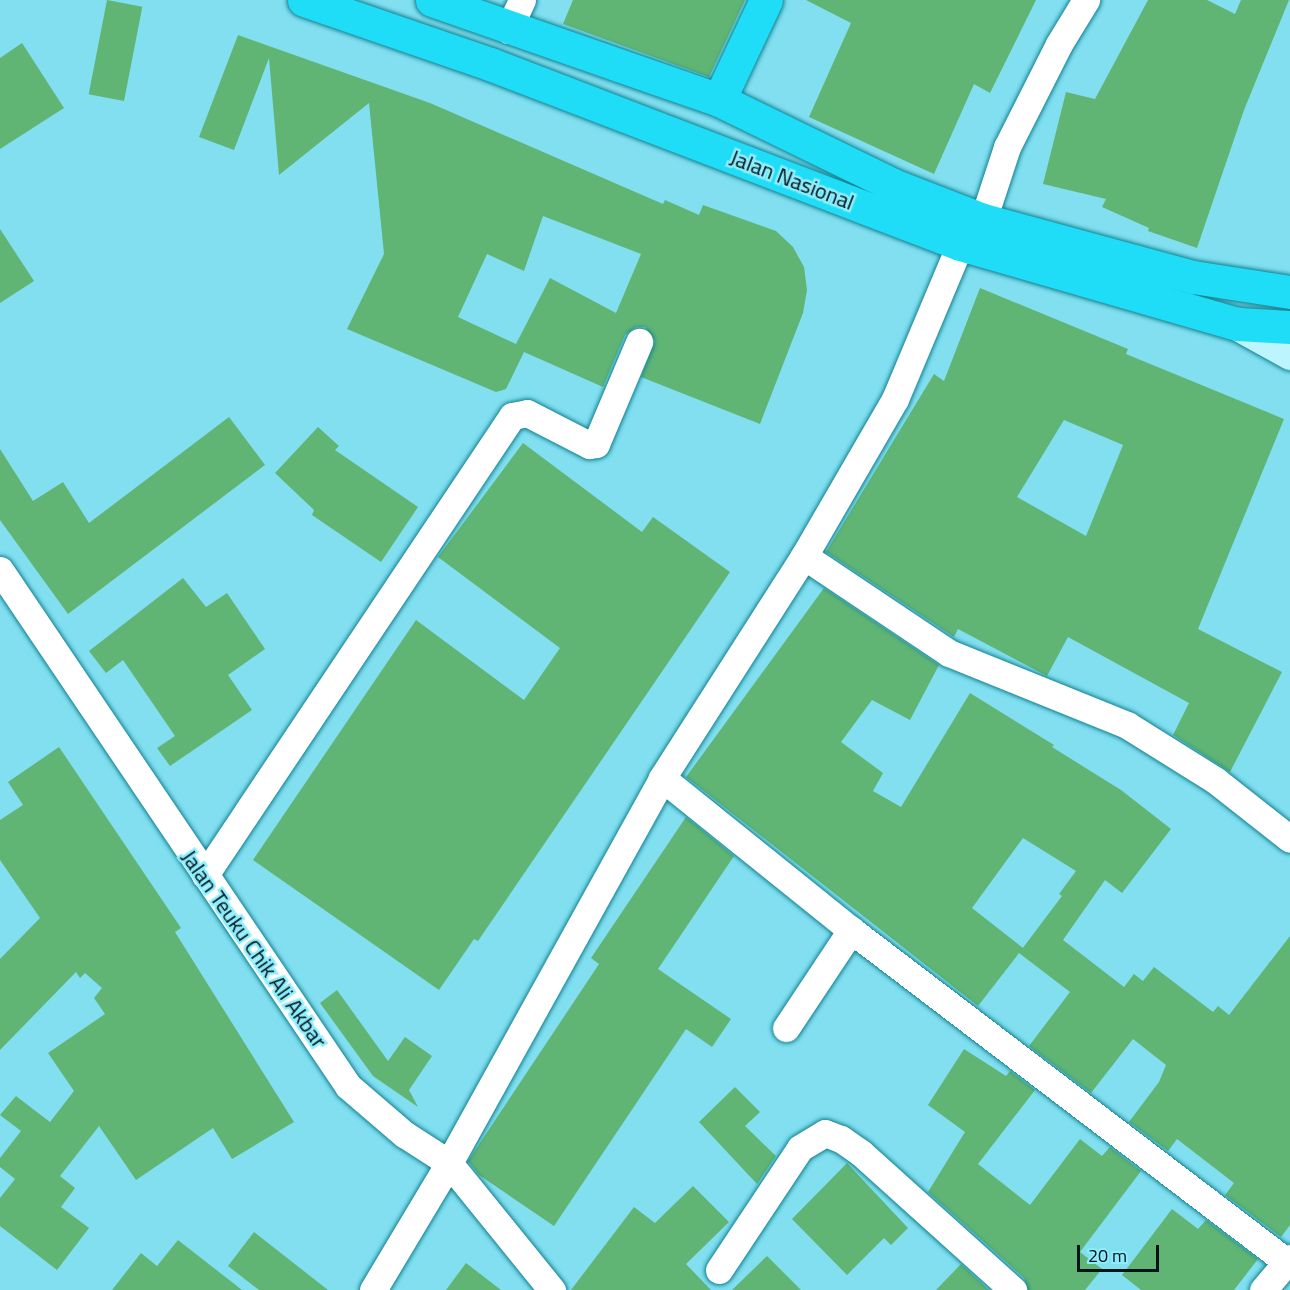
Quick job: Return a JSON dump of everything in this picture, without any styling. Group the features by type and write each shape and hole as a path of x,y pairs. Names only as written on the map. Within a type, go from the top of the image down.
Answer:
{"highway":[{"name":"Jalan Nasional","path":"304,0 490,64 899,198 1193,277 1290,292"},
{"name":"Jalan Nasional","path":"432,0 508,30 719,100 899,198 923,229 960,244 1238,324 1290,327"},
{"path":"719,100 766,0"}],"street":[{"path":"508,30 522,0"},
{"path":"983,220 1007,147 1059,44 1086,0"},
{"path":"373,1290 449,1163 662,778 804,556 895,399 960,244"},
{"path":"1238,324 1290,353"},
{"path":"205,875 512,416 527,413 589,445 596,444 639,342"},
{"path":"804,556 949,653 1127,725 1215,780 1290,839"},
{"name":"Jalan Teuku Chik Ali Akbar","path":"0,570 348,1086 404,1134 449,1163 552,1290"},
{"path":"662,778 851,930 1289,1260 1263,1290"},
{"path":"786,1028 851,930"},
{"path":"719,1270 800,1148 825,1133 841,1139 861,1154 1013,1290"}],"building":[{"path":"107,0 142,7 124,101 89,94"},
{"path":"573,0 745,0 709,77 563,24"},
{"path":"806,0 1036,0 990,93 974,84 934,174 809,117 851,23"},
{"path":"1148,0 1207,0 1235,14 1241,0 1289,0 1244,110 1197,248 1148,231 1149,228 1102,207 1106,199 1043,184 1066,92 1095,99"},
{"path":"238,35 430,103 663,204 665,200 699,215 703,205 776,231 793,247 804,267 807,290 803,313 760,424 641,377 655,341 645,327 636,327 625,335 603,387 524,352 506,389 496,392 347,329 384,254 369,103 279,175 269,58 234,150 199,137","holes":["543,216 641,254 616,313 550,278 516,344 458,317 487,254 524,271"]},
{"path":"22,43 64,108 0,149 0,58"},
{"path":"0,229 34,281 0,303"},
{"path":"980,288 1128,349 1126,354 1284,419 1198,629 1282,672 1230,772 1173,735 1189,703 1068,637 1047,676 958,629 954,637 826,552 934,374 944,381","holes":["1064,420 1123,445 1086,536 1017,497"]},
{"path":"229,417 265,465 68,614 0,520 0,449 33,501 63,482 89,523"},
{"path":"318,427 339,446 335,450 418,507 381,562 312,515 314,510 275,473"},
{"path":"523,443 642,532 653,517 730,572 478,941 474,939 439,990 253,860 416,620 524,700 560,648 438,557"},
{"path":"183,578 206,607 227,593 265,649 228,675 252,710 170,766 157,748 175,736 123,660 106,673 89,651"},
{"path":"824,588 939,665 910,720 872,700 841,742 883,773 873,791 901,807 970,693 1121,790 1171,829 1122,893 1105,880 1063,940 1124,987 1134,974 1143,981 1154,967 1213,1012 1218,1006 1229,1015 1290,936 1290,1225 1281,1237 1225,1195 1234,1183 1177,1139 1168,1151 1129,1122 1159,1082 1166,1065 1133,1039 1091,1093 1029,1046 1070,992 1019,953 978,1006 686,777","holes":["1023,838 1076,871 1059,894 1062,896 1023,948 972,908"]},
{"path":"59,747 181,928 175,932 294,1122 232,1159 213,1128 136,1180 99,1126 60,1176 75,1188 61,1207 89,1228 57,1270 0,1226 0,1198 15,1179 0,1167 0,1158 21,1131 0,1115 16,1096 50,1122 74,1091 48,1053 105,1014 94,998 102,988 85,973 80,978 76,972 0,1050 0,959 40,918 0,860 0,820 23,805 8,782"},
{"path":"686,817 734,856 658,969 731,1019 712,1047 686,1029 554,1226 479,1175 468,1161 599,964 591,958"},
{"path":"337,990 388,1061 405,1037 432,1056 409,1090 418,1107 373,1076 320,1003"},
{"path":"964,1049 1006,1076 1010,1071 1035,1090 978,1164 1030,1205 1080,1139 1102,1156 1110,1147 1141,1171 1080,1252 1102,1269 1085,1290 1028,1290 1024,1278 928,1192 965,1132 928,1105"},
{"path":"735,1087 760,1112 745,1126 776,1156 757,1184 699,1122"},
{"path":"847,1163 908,1228 891,1245 884,1238 847,1275 792,1219"},
{"path":"693,1186 729,1222 686,1264 711,1290 571,1290 634,1207 655,1223"},
{"path":"1172,1209 1198,1229 1206,1220 1258,1259 1234,1290 1141,1290 1122,1275"},
{"path":"254,1232 328,1290 259,1290 228,1266"},
{"path":"178,1240 242,1290 112,1290 141,1253 157,1266"},
{"path":"767,1256 801,1290 732,1290"},
{"path":"466,1263 501,1290 446,1290"},
{"path":"961,1264 989,1290 936,1290"}]}
